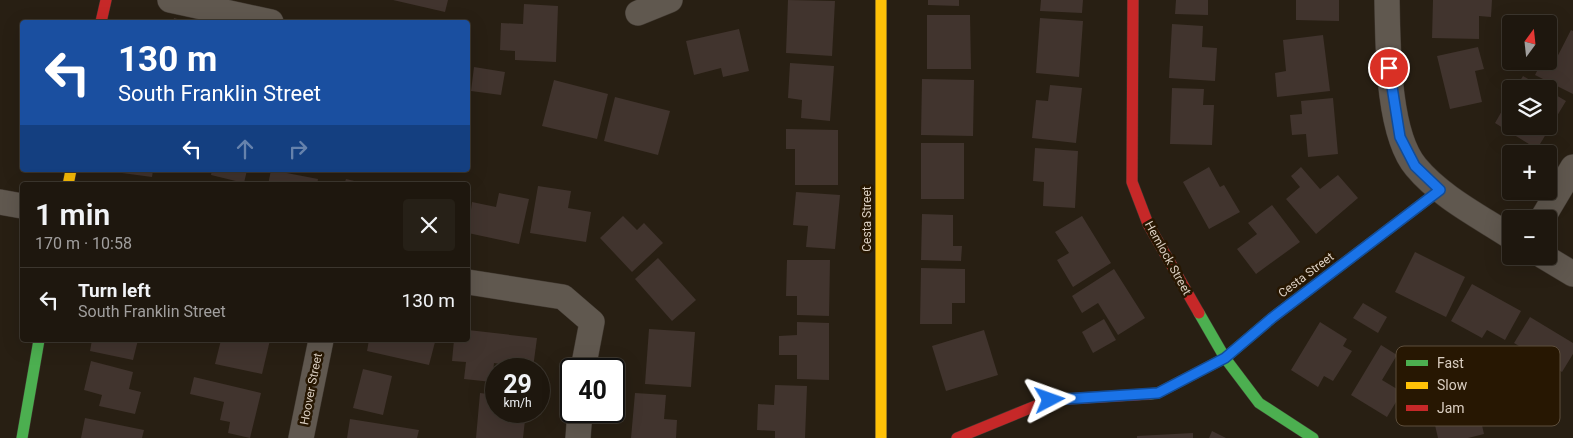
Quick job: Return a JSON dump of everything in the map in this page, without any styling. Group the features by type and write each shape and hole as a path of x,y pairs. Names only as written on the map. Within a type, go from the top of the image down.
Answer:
{"street":[{"path":"101,20 106,0"},
{"path":"170,0 262,20"},
{"path":"638,13 670,0"},
{"name":"Cesta Street","path":"881,0 881,438"},
{"name":"Hemlock Street","path":"1133,0 1132,182 1148,224 1225,358 1259,403 1313,438"},
{"path":"1386,0 1389,68 1400,137 1415,166 1440,190 1502,230"},
{"path":"1547,210 1573,167"},
{"name":"Cesta Street","path":"957,438 1050,400 1158,393 1225,358 1272,318 1440,190"},
{"path":"0,202 20,206"},
{"path":"1557,264 1573,274"},
{"path":"470,282 563,297 592,322 585,358"},
{"path":"22,438 39,342"},
{"name":"Hoover Street","path":"301,438 321,342"},
{"path":"578,438 579,423"}],"building":[{"path":"393,0 448,0 445,12"},
{"path":"788,0 835,1 832,56 786,53"},
{"path":"928,0 959,0 959,6 928,5"},
{"path":"1041,0 1083,0 1082,13 1040,11"},
{"path":"1176,0 1208,0 1208,15 1175,14"},
{"path":"1296,0 1339,0 1339,21 1296,20"},
{"path":"1433,0 1492,0 1491,17 1479,16 1479,39 1432,38"},
{"path":"524,4 558,6 556,62 515,60 515,51 500,50 501,23 523,24"},
{"path":"927,15 970,15 971,69 927,69"},
{"path":"1040,18 1083,21 1079,77 1036,73"},
{"path":"1172,24 1203,26 1202,47 1217,48 1215,81 1169,78"},
{"path":"739,29 749,71 723,77 721,68 694,75 686,41"},
{"path":"1571,30 1573,31 1573,94 1557,86 1557,80 1545,80 1535,75 1538,70 1558,70 1558,55"},
{"path":"1323,35 1330,91 1277,97 1275,73 1286,71 1283,40"},
{"path":"1478,47 1484,69 1475,71 1482,102 1450,109 1437,56"},
{"path":"790,63 834,66 830,121 801,118 802,100 788,98"},
{"path":"474,67 505,72 501,95 471,91"},
{"path":"1523,76 1530,80 1521,80"},
{"path":"922,79 974,80 973,136 921,135"},
{"path":"554,80 608,94 597,139 542,126"},
{"path":"1050,85 1082,88 1076,143 1032,138 1036,100 1048,101"},
{"path":"1172,88 1204,89 1203,105 1214,105 1212,145 1170,144"},
{"path":"1557,96 1566,101 1557,116"},
{"path":"615,97 670,111 658,155 604,141"},
{"path":"1333,98 1338,154 1308,157 1306,134 1292,135 1290,115 1302,114 1301,101"},
{"path":"1502,111 1502,127 1495,123"},
{"path":"786,129 838,130 838,185 795,185 795,149 786,149"},
{"path":"1514,135 1545,135 1539,145 1531,145"},
{"path":"921,143 964,143 964,199 921,199"},
{"path":"1035,148 1078,151 1075,208 1043,206 1044,182 1033,181"},
{"path":"1209,167 1220,187 1224,185 1240,212 1209,229 1183,182"},
{"path":"1301,167 1320,189 1338,175 1358,198 1316,234 1286,199 1300,187 1291,176"},
{"path":"122,172 153,172 152,177"},
{"path":"212,172 247,172 244,182 211,175"},
{"path":"271,172 281,172 318,179 318,182 269,182"},
{"path":"346,179 359,182 345,182"},
{"path":"538,186 571,191 568,208 591,212 586,242 530,233"},
{"path":"796,192 840,195 835,249 806,247 808,226 793,225"},
{"path":"499,193 529,199 519,244 470,233 472,202 496,207"},
{"path":"1272,205 1300,242 1256,274 1237,249 1257,234 1248,223"},
{"path":"922,214 953,215 953,246 962,246 961,261 921,260"},
{"path":"623,216 637,230 644,223 663,243 632,272 600,238"},
{"path":"1082,216 1111,263 1073,287 1057,260 1069,253 1055,232"},
{"path":"1415,252 1465,277 1446,317 1395,292"},
{"path":"658,258 696,300 672,321 635,279"},
{"path":"787,260 830,260 829,316 797,315 797,296 786,296"},
{"path":"921,268 965,269 965,303 952,303 952,324 920,324"},
{"path":"1114,269 1145,318 1118,335 1098,303 1082,313 1072,296"},
{"path":"1472,284 1521,311 1505,340 1487,330 1482,338 1451,321"},
{"path":"1363,303 1387,317 1378,333 1353,318"},
{"path":"1530,317 1573,343 1573,354 1562,372 1560,371 1560,346 1519,346 1514,343"},
{"path":"1104,319 1116,340 1093,353 1082,332"},
{"path":"797,322 829,323 829,380 797,379 797,355 779,355 779,336 797,335"},
{"path":"1320,322 1347,339 1343,346 1352,351 1333,381 1324,376 1318,387 1291,370"},
{"path":"649,329 695,332 691,387 645,384"},
{"path":"470,330 537,338 534,358 485,358 485,381 464,379 466,362 452,361 454,342 470,342"},
{"path":"984,330 998,375 946,391 932,346"},
{"path":"92,342 138,342 133,360 90,351"},
{"path":"220,342 270,342 262,374 215,364"},
{"path":"369,342 435,342 429,365 367,351"},
{"path":"1381,345 1396,354 1382,380 1396,388 1396,402 1387,417 1351,395"},
{"path":"91,361 133,372 129,389 141,392 135,414 99,406 102,395 84,390"},
{"path":"363,369 392,376 383,415 353,408"},
{"path":"194,377 261,393 250,438 228,433 230,422 220,420 224,402 190,394"},
{"path":"775,385 807,386 805,438 775,438 775,431 757,430 758,404 774,405"},
{"path":"480,393 485,394 485,423 525,423 523,438 476,438"},
{"path":"635,393 666,395 664,419 677,420 676,438 631,438"},
{"path":"85,418 144,430 142,438 81,438"},
{"path":"350,419 419,430 417,438 347,438"},
{"path":"1435,426 1482,426 1484,434 1468,438 1438,438"},
{"path":"1212,431 1226,438 1209,438"},
{"path":"1193,433 1193,438 1137,438 1137,436"}],"traffic: fast":[{"path":"1150,394 1158,393 1225,358 1272,318 1440,190"},
{"path":"1199,313 1225,358 1259,403 1313,438"},
{"path":"22,438 39,342"}],"traffic: slow":[{"path":"881,0 881,438"},
{"path":"69,182 71,172"}],"traffic: jam":[{"path":"101,20 106,0"},
{"path":"1133,0 1132,182 1148,224 1199,313"},
{"path":"957,438 1050,400 1150,394"}],"route":[{"path":"1050,400 1158,393 1225,358 1272,318 1440,190 1415,166 1400,137 1389,68"}]}
